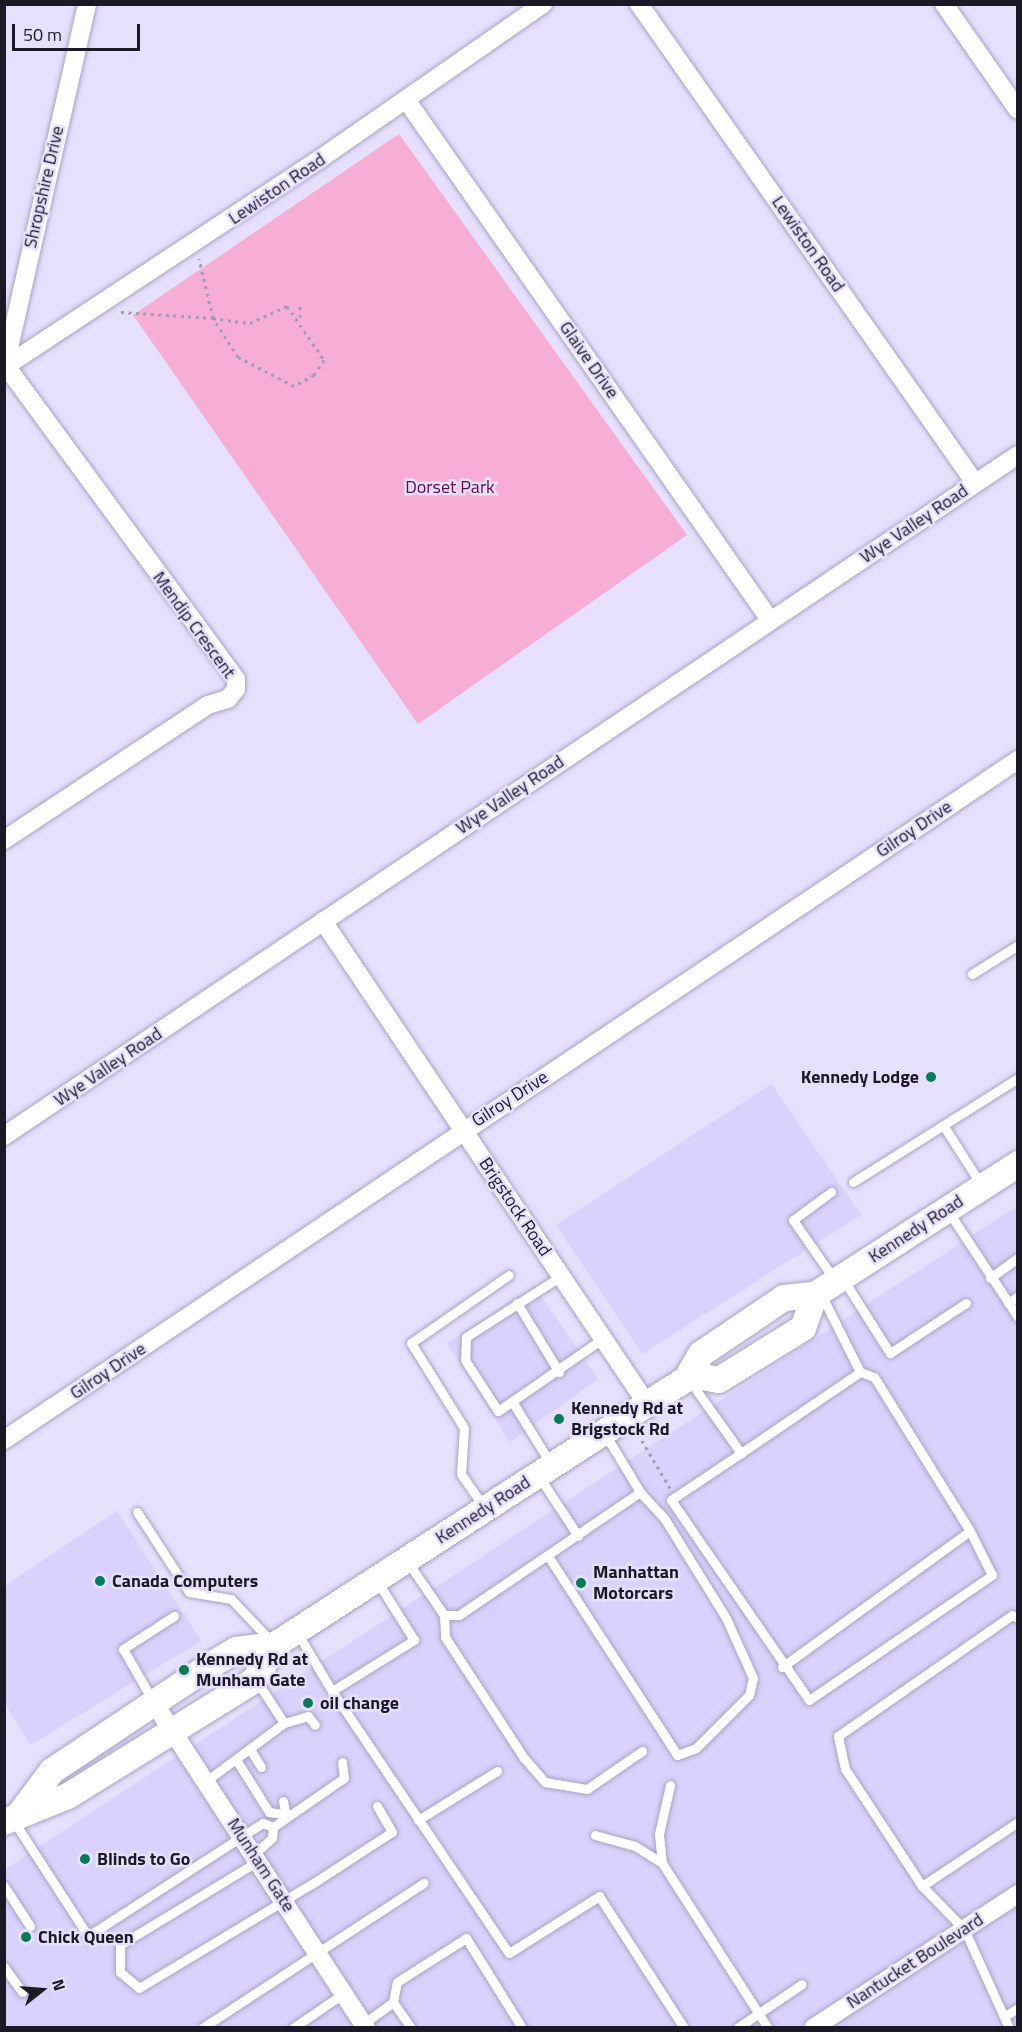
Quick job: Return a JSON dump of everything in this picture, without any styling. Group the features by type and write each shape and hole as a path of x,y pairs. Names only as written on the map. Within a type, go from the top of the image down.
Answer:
{"main road":[{"name":"Kennedy Road","path":"12,1817 52,1772 236,1650 285,1638 689,1376 701,1354 784,1298 828,1286 982,1186 1015,1170"},
{"path":"689,1376 719,1380 803,1328 828,1286"},
{"name":"Kennedy Road","path":"12,1817 68,1796 255,1680 285,1638"}],"street":[{"name":"Shropshire Drive","path":"5,368 87,4"},
{"name":"Lewiston Road","path":"639,4 975,483"},
{"name":"Lewiston Road","path":"5,368 407,101 535,7"},
{"path":"952,7 1017,110"},
{"name":"Glaive Drive","path":"407,101 770,620"},
{"name":"Mendip Crescent","path":"4,840 208,705 228,699 236,689 236,679 5,368"},
{"name":"Wye Valley Road","path":"4,1136 1017,455"},
{"name":"Gilroy Drive","path":"4,1440 1017,760"},
{"name":"Brigstock Road","path":"323,921 602,1339 637,1410"},
{"name":"Munham Gate","path":"154,1703 174,1730 365,2026"},
{"name":"Nantucket Boulevard","path":"813,2028 1017,1894"}],"lane":[{"path":"972,974 1017,945"},
{"path":"853,1182 1017,1078"},
{"path":"943,1125 982,1186"},
{"path":"831,1192 793,1220 828,1286 861,1372 874,1377 970,1531 992,1575 809,1700 782,1667 674,1498 861,1372"},
{"path":"947,1209 1017,1317"},
{"path":"990,1278 1017,1258"},
{"path":"485,1509 461,1474 464,1428 411,1343 509,1275"},
{"path":"561,1276 466,1337 462,1351 498,1412 559,1372 602,1339"},
{"path":"828,1286 890,1353 966,1303"},
{"path":"1008,1304 1017,1296"},
{"path":"517,1304 559,1372"},
{"path":"689,1376 741,1453"},
{"path":"513,1403 578,1536"},
{"path":"548,1556 678,1755 696,1748 748,1695 753,1678 726,1618 664,1518 640,1492 604,1432"},
{"path":"444,1615 459,1615 640,1492"},
{"path":"137,1512 189,1592 231,1599 285,1638 332,1691 509,1953 599,1896 684,2028"},
{"path":"782,1667 970,1531"},
{"path":"406,1560 444,1615 444,1636 524,1758 545,1782 587,1789 642,1751"},
{"path":"332,1691 414,1640 376,1579"},
{"path":"1009,2028 964,1929 922,1886 845,1769 838,1736 1012,1615 1017,1618"},
{"path":"154,1703 123,1649 174,1616"},
{"path":"255,1680 284,1723"},
{"path":"206,1781 237,1761 284,1723 308,1716 315,1725"},
{"path":"251,1750 261,1767"},
{"path":"237,1761 268,1812 285,1816"},
{"path":"342,1762 347,1773 285,1816 273,1827 273,1838 256,1857 120,1945 120,1972 139,1989 392,1832 377,1806"},
{"path":"418,1820 497,1771"},
{"path":"662,1863 659,1834 670,1785"},
{"path":"284,1801 285,1816"},
{"path":"12,1817 88,1936 263,1823 273,1827"},
{"path":"922,1886 1017,1822"},
{"path":"595,1835 635,1846 662,1863 768,2028"},
{"path":"202,2028 318,1954 424,1882"},
{"path":"4,1886 30,1926"},
{"path":"365,2026 393,2002 397,1982 466,1938 522,2028"},
{"path":"4,1967 22,1992"},
{"path":"736,2028 802,1984"},
{"path":"293,2028 344,1993"},
{"path":"393,2002 411,2028"},
{"path":"1005,2016 1017,2008"}],"path":[{"path":"92,312 213,318 250,323 284,305 300,319 324,360 314,375 294,386 238,357 213,318 195,243"},
{"path":"300,306 300,319"},
{"path":"637,1410 674,1498"}],"shaded area":[{"path":"771,1084 861,1215 642,1354 556,1225"},
{"path":"1017,1206 1017,2027 5,2028 5,1869"},
{"path":"534,1286 598,1379 510,1442 447,1343"},
{"path":"117,1511 201,1641 30,1745 5,1703 5,1586"}],"green space":[{"name":"Dorset Park","path":"399,134 687,535 418,724 133,315"}],"place":[{"name":"Kennedy Lodge","path":"931,1077"},
{"name":"Kennedy Rd at Brigstock Rd","path":"559,1419"},
{"name":"Canada Computers","path":"100,1581"},
{"name":"Manhattan Motorcars","path":"581,1583"},
{"name":"Kennedy Rd at Munham Gate","path":"184,1670"},
{"name":"oil change","path":"308,1703"},
{"name":"Blinds to Go","path":"85,1859"},
{"name":"Chick Queen","path":"26,1937"}]}
